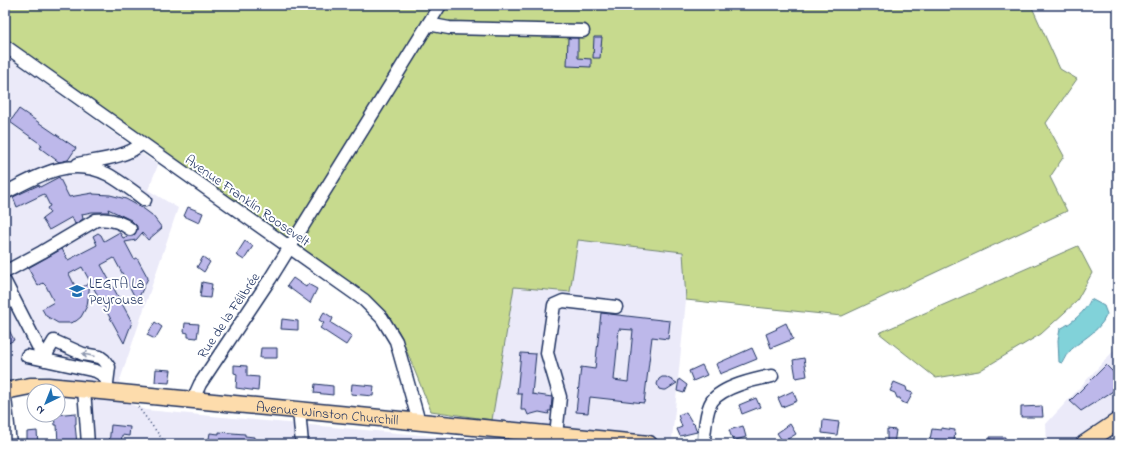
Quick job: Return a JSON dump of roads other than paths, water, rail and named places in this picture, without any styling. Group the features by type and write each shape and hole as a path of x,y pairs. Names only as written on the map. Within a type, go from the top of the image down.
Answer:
{"main road":[{"name":"Avenue Winston Churchill","path":"5,391 30,386 84,389 106,386 195,400 649,444"},
{"path":"1084,444 1118,421"}],"street":[{"name":"Rue de la Félibrée","path":"195,400 195,395 200,384 248,314 440,5"},
{"path":"428,24 449,28 583,31"},
{"name":"Avenue Franklin Roosevelt","path":"5,46 364,300 382,318 396,341 417,415 417,421"},
{"path":"5,193 45,173 126,153 138,147 142,143"},
{"path":"71,166 85,167 105,174 145,200"},
{"path":"5,272 96,220 104,219 120,222 130,229"},
{"path":"5,282 45,360"},
{"path":"556,435 560,397 547,353 554,305 563,301 616,307"},
{"path":"45,360 54,341 82,354 100,357 109,368 106,386"},
{"path":"27,356 96,371 103,375 106,386"},
{"path":"704,444 708,414 712,400 724,392 751,380 772,376"},
{"path":"84,389 88,444"},
{"path":"5,396 10,444"},
{"path":"299,410 302,444"}],"water":[{"path":"1091,299 1104,306 1107,314 1103,322 1097,329 1071,349 1062,363 1059,362 1058,340 1060,329 1078,316"}],"place":[{"name":"LEGTA La Peyrouse","path":"77,291"}]}
